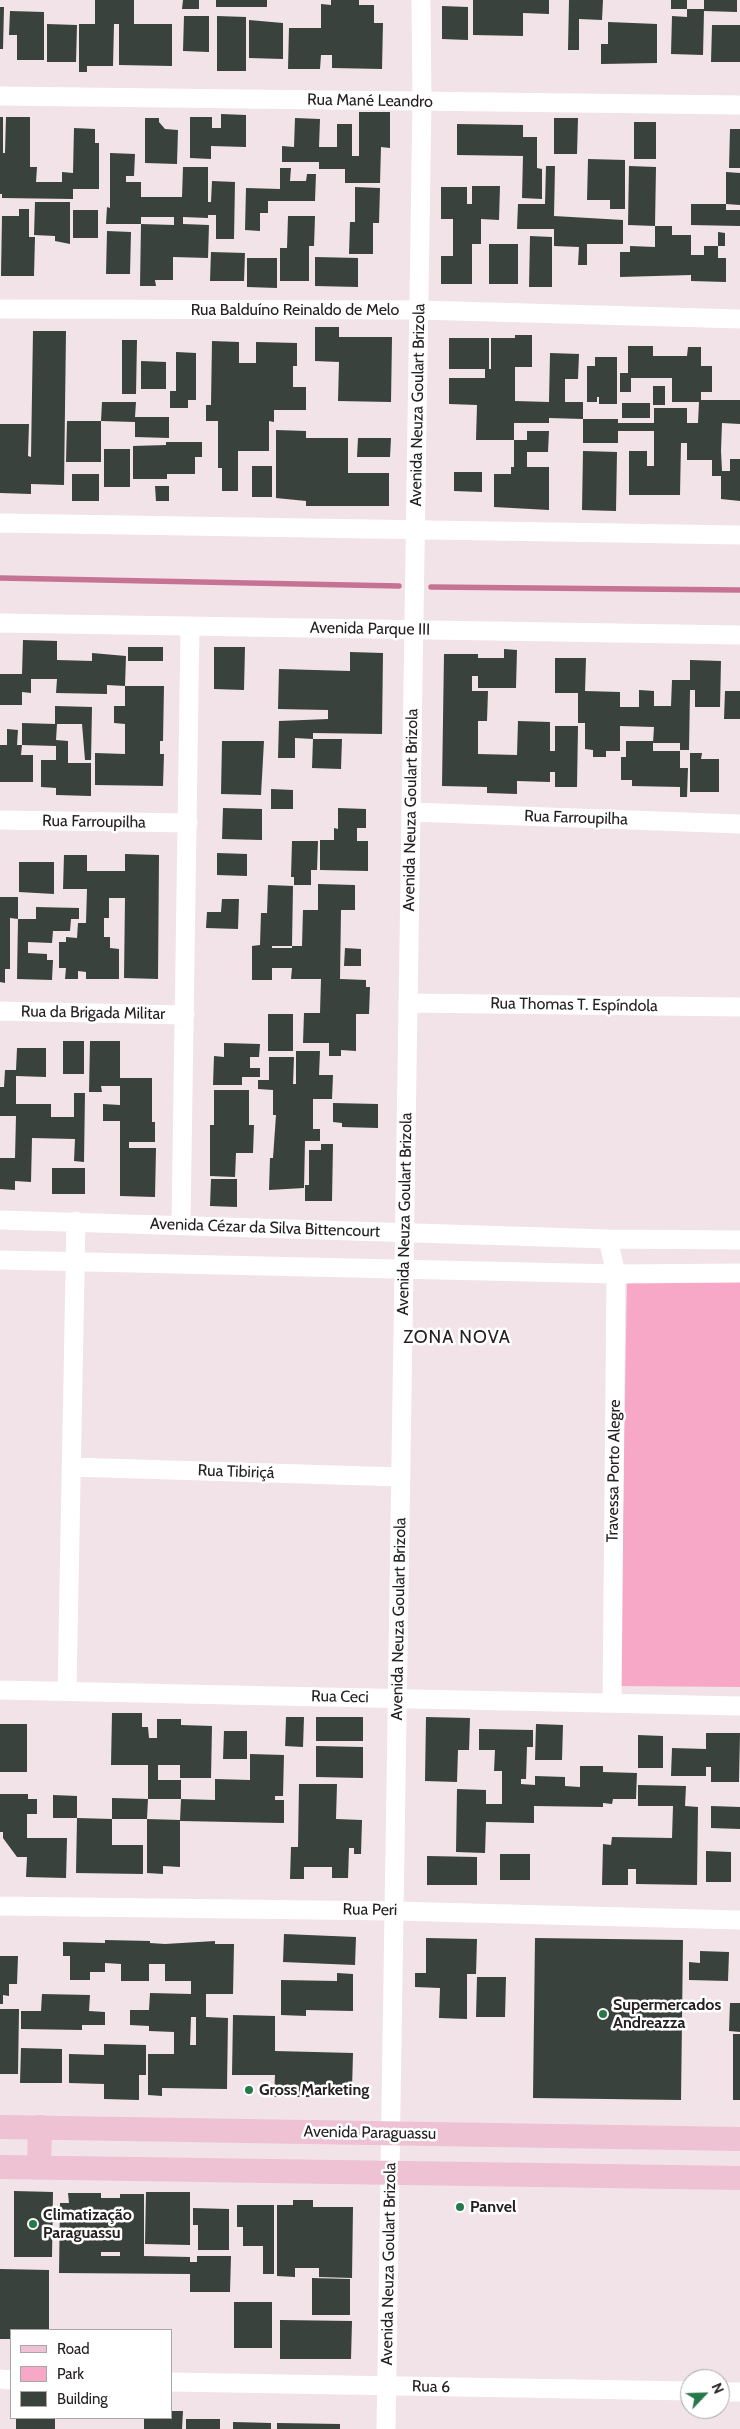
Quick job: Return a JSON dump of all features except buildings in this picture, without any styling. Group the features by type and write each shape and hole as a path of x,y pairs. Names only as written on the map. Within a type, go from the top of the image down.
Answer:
{"main road":[{"name":"Avenida Paraguassu","path":"0,2127 740,2139"},
{"path":"39,2167 40,2127"},
{"path":"0,2167 740,2178"}],"street":[{"name":"Avenida Neuza Goulart Brizola","path":"386,2429 416,530 422,101 421,0"},
{"name":"Rua Mané Leandro","path":"0,96 740,105"},
{"name":"Rua Balduíno Reinaldo de Melo","path":"0,309 419,310 740,319"},
{"path":"0,524 740,535"},
{"name":"Avenida Parque III","path":"0,623 740,635"},
{"path":"181,1224 186,1015 190,626"},
{"name":"Rua Farroupilha","path":"411,812 740,824"},
{"name":"Rua Farroupilha","path":"0,820 188,823"},
{"name":"Rua Thomas T. Espíndola","path":"408,1003 740,1007"},
{"name":"Rua da Brigada Militar","path":"0,1011 186,1015"},
{"name":"Avenida Cézar da Silva Bittencourt","path":"0,1220 181,1224 404,1234 608,1240 740,1240"},
{"path":"67,1691 76,1221"},
{"name":"Travessa Porto Alegre","path":"608,1240 616,1274 612,1703"},
{"path":"0,1260 616,1274 740,1272"},
{"name":"Rua Tibiriçá","path":"71,1467 401,1477"},
{"name":"Rua Ceci","path":"0,1690 740,1706"},
{"name":"Rua Peri","path":"0,1906 394,1911 740,1920"},
{"name":"Rua 6","path":"172,2382 680,2392"}],"green space":[{"path":"627,1280 740,1281 740,1687 620,1686"}],"waterway":[{"path":"0,578 399,586"},
{"path":"431,587 740,590"}],"place":[{"name":"Supermercados Andreazza","path":"603,2014"},
{"name":"Gross Marketing","path":"249,2090"},
{"name":"Panvel","path":"460,2207"},
{"name":"Climatização Paraguassu","path":"33,2224"}],"district":[{"name":"ZONA NOVA","path":"457,1338"}]}
